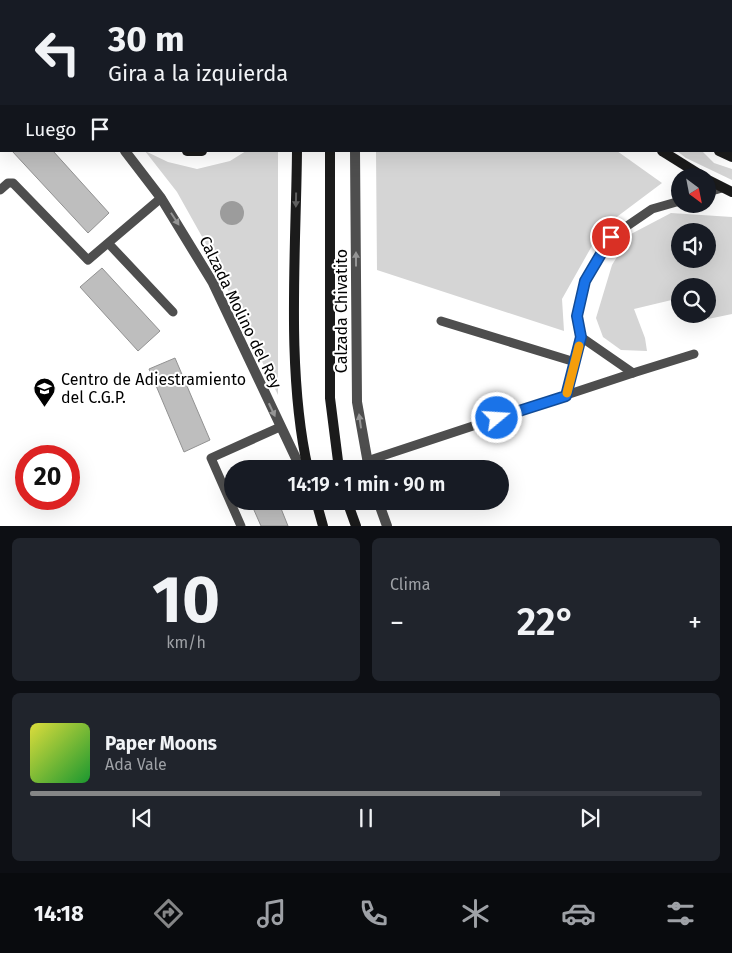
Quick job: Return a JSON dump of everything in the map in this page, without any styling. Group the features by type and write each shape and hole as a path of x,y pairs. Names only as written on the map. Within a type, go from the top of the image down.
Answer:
{"main road":[{"path":"297,152 295,309 297,390 307,460"},
{"name":"Calzada Chivatito","path":"330,152 330,398 338,460"},
{"path":"664,152 689,168"},
{"path":"716,185 732,192"},
{"path":"319,510 323,526"},
{"path":"350,510 356,526"}],"street":[{"name":"Calzada Molino del Rey","path":"127,152 161,198 213,284 296,460"},
{"name":"Calzada Chivatito","path":"355,152 357,402 367,460"},
{"path":"381,510 387,526"}],"lane":[{"path":"0,190 8,183 13,183 88,260 161,198"},
{"path":"716,190 722,188"},
{"path":"566,396 581,337 577,316 585,281 611,237 652,209 671,204"},
{"path":"109,244 173,312"},
{"path":"440,321 575,362"},
{"path":"581,337 633,373"},
{"path":"382,460 633,373 694,354"},
{"path":"241,526 212,458 280,427"}],"shaded area":[{"path":"146,152 168,162 197,169 230,161 244,152 278,152 278,395 205,242 177,192"},
{"path":"376,152 618,152 662,183 602,228 562,299 564,331 377,270"},
{"path":"678,152 703,152 714,163 732,169 732,180 716,172 716,168 707,168"},
{"path":"232,201 241,204 244,213 241,222 232,225 223,222 220,213 223,204"},
{"path":"671,213 732,217 732,314 716,317 716,278 671,278 671,300 634,309 645,338 647,351 621,350 603,337 596,318 612,265 631,234"}],"building":[{"path":"13,152 54,152 109,213 88,233"},
{"path":"102,268 160,331 138,351 80,287"},
{"path":"175,358 210,440 184,452 149,369"},
{"path":"254,510 282,510 288,526 261,526"}],"slow traffic":[{"path":"567,393 579,346"}],"place":[{"name":"Centro de Adiestramiento del C.G.P.","path":"45,407"}],"route":[{"path":"497,418 566,396 581,337 577,316 585,281 611,237"}]}
